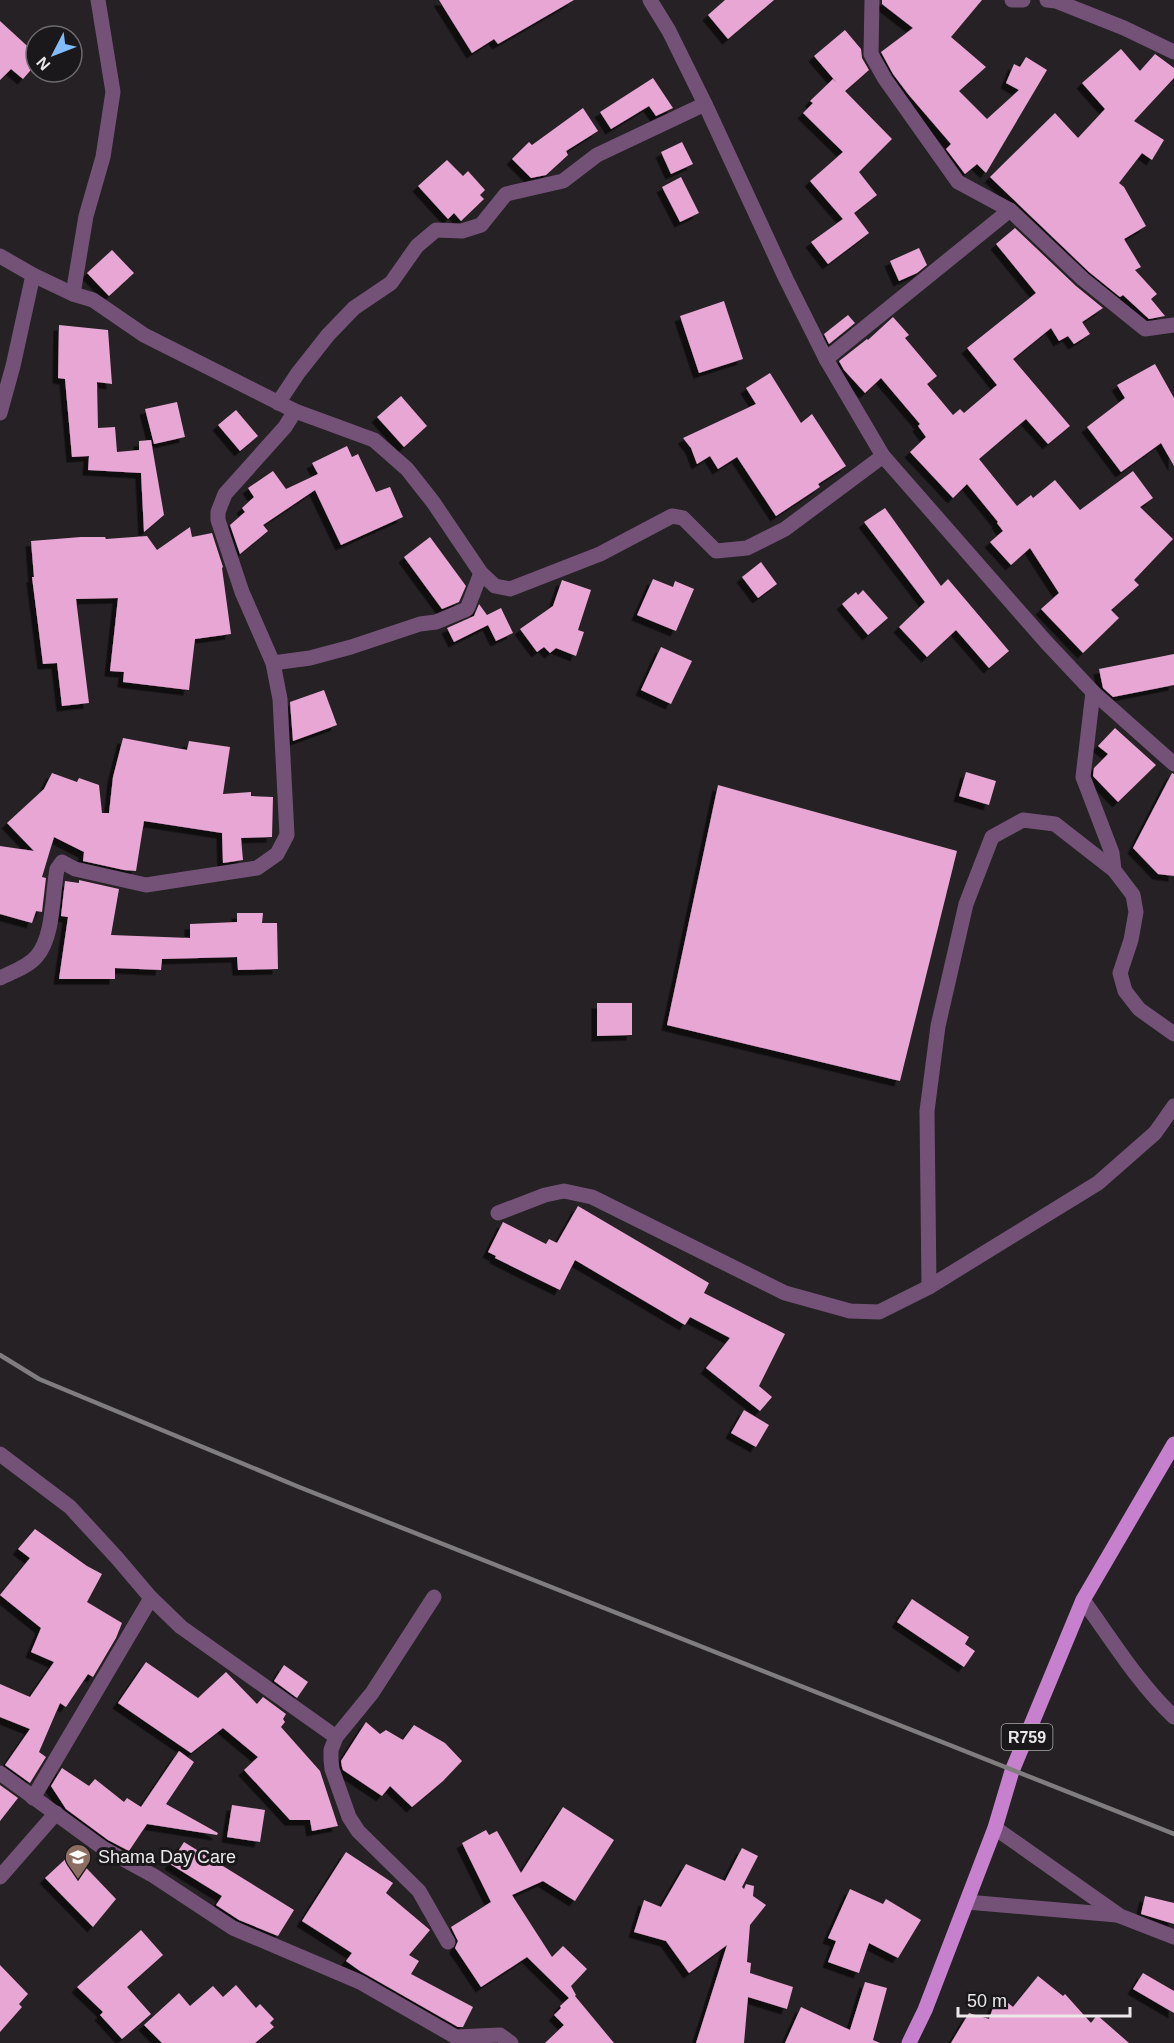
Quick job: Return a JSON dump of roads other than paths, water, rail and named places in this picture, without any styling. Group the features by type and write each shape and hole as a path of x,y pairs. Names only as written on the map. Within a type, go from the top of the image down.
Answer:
{"main road":[{"name":"R759","path":"909,2043 925,2010 967,1902 995,1828 1012,1771 1083,1600 1174,1444"}],"street":[{"path":"73,294 86,216 103,157 114,92 98,0"},
{"path":"650,0 669,31 705,104 786,279 826,359 883,456 1046,642 1093,692 1174,764"},
{"path":"872,0 871,54 885,79 958,182 1010,210 1083,279 1145,329 1174,325"},
{"path":"1012,0 1023,0"},
{"path":"1047,0 1056,1 1172,46"},
{"path":"278,403 328,335 354,308 391,283 417,246 436,230 462,231 481,225 506,194 563,181 597,155 705,104"},
{"path":"826,359 1010,210"},
{"path":"0,256 73,294 93,300 144,335 278,403 374,440 407,469 433,502 481,573 495,586 510,589 600,554 672,516 683,518 716,551 747,548 785,529 883,456"},
{"path":"0,413 33,275"},
{"path":"0,978 29,963 37,956 45,943 57,869 62,862 75,869 146,885 257,868 277,854 287,835 280,699 273,663 242,592 218,520 218,512 225,494 274,440 295,411"},
{"path":"273,663 310,658 351,647 420,624 436,622 467,609 481,573"},
{"path":"1093,692 1083,777 1112,853 1114,870"},
{"path":"929,1287 927,1111 938,1026 966,904 992,837 1023,820 1055,824 1114,870 1133,895 1136,912 1131,940 1120,973 1125,992 1139,1009 1174,1034"},
{"path":"498,1213 564,1191 592,1197 785,1293 850,1311 879,1312 929,1287 1098,1183 1155,1133 1174,1106"},
{"path":"0,1454 70,1507 117,1557 151,1598 181,1627 336,1737"},
{"path":"434,1597 372,1694 336,1737 331,1750 332,1769 349,1817 358,1831 419,1892 448,1942"},
{"path":"33,1798 151,1598"},
{"path":"1083,1600 1138,1677 1158,1702 1174,1717"},
{"path":"0,1773 103,1848 154,1876 233,1928 360,1982 455,2040 500,2035 511,2043"},
{"path":"0,1877 56,1813"},
{"path":"995,1828 1120,1916 1174,1937"},
{"path":"967,1902 1120,1916"}],"railway":[{"path":"0,1355 39,1379 299,1487 1174,1834"}],"place":[{"name":"Shama Day Care","path":"78,1880"}]}
